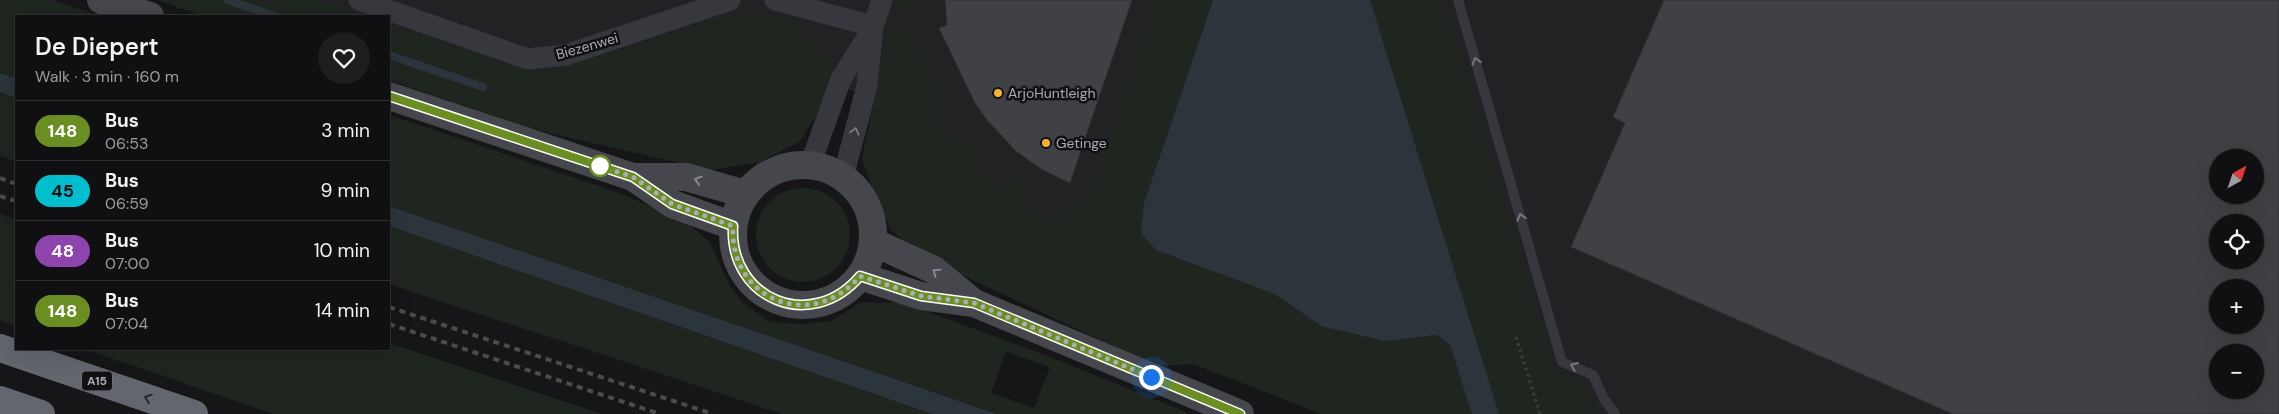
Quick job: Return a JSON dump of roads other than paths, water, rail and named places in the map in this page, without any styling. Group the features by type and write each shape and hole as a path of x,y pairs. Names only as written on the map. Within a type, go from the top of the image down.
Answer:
{"highway":[{"name":"A15","path":"0,348 194,414"},
{"path":"0,400 41,414"}],"main road":[{"path":"101,0 147,15"},
{"path":"390,96 633,177 672,204 733,226"},
{"path":"792,165 810,165 828,169 843,177 857,190 867,206 872,224 873,242 869,260 860,276 844,292 823,302 800,305 777,300 757,288 742,270 734,249 733,226 737,209 745,194 758,180 773,171 792,165"},
{"path":"633,177 686,177 745,194"},
{"path":"873,242 934,270 974,303"},
{"path":"860,276 921,296 974,303 1240,414"}],"street":[{"name":"Biezenwei","path":"359,0 528,59 566,55 730,0"},
{"path":"775,0 873,26"},
{"path":"810,165 841,79 873,26 882,0"},
{"path":"843,177 867,86 873,26"}],"lane":[{"path":"1458,0 1562,362 1594,375 1604,399 1614,414"}],"waterway":[{"path":"227,0 272,15"},
{"path":"390,55 483,87"}],"railway":[{"path":"0,178 15,184"},
{"path":"0,196 15,201"},
{"path":"390,307 713,414"},
{"path":"390,324 660,414"}],"place":[{"name":"ArjoHuntleigh","path":"998,93"},
{"name":"Getinge","path":"1046,143"}]}
